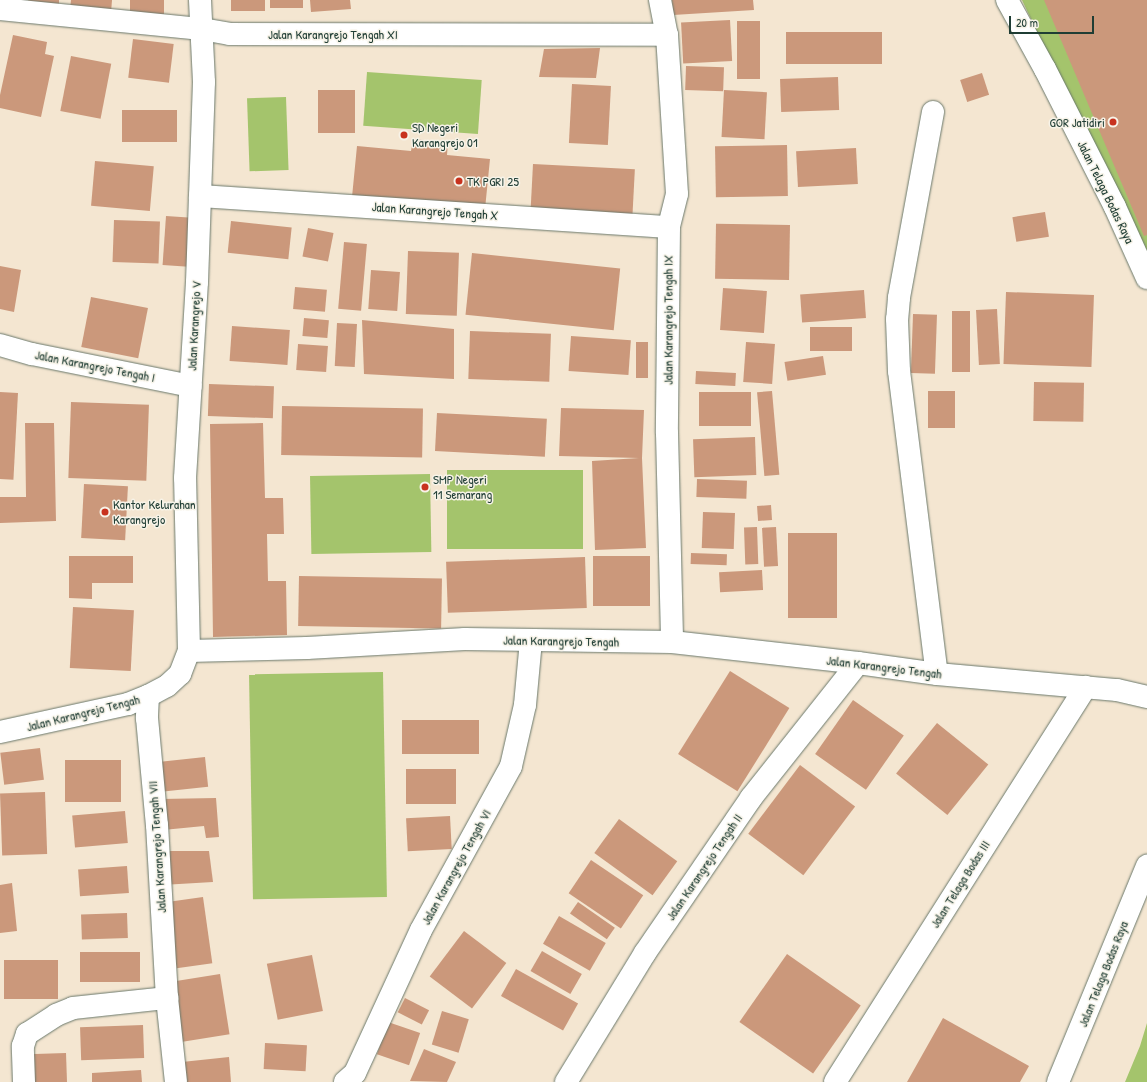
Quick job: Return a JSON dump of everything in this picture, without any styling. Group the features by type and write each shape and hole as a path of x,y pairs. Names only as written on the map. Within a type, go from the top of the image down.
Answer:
{"street":[{"name":"Jalan Karangrejo V","path":"189,651 185,478 191,386 204,82 200,0"},
{"name":"Jalan Karangrejo Tengah IX","path":"660,0 666,35 677,194 669,227 667,433 672,642"},
{"name":"Jalan Telaga Bodas Raya","path":"1007,0 1045,69 1097,172 1147,278"},
{"name":"Jalan Karangrejo Tengah XI","path":"0,9 202,29 230,34 666,35"},
{"path":"933,112 899,298 897,319 899,371 937,674"},
{"name":"Jalan Karangrejo Tengah X","path":"200,196 669,227"},
{"name":"Jalan Karangrejo Tengah I","path":"0,345 32,354 191,386"},
{"name":"Jalan Karangrejo Tengah","path":"0,732 128,704 148,696 167,686 180,674 189,651 292,649 464,639 672,642 858,663 937,674 1117,690 1147,697"},
{"name":"Jalan Karangrejo Tengah VI","path":"345,1082 355,1073 421,930 511,766 525,705 530,640"},
{"name":"Jalan Karangrejo Tengah II","path":"566,1082 645,953 751,798 858,663"},
{"name":"Jalan Telaga Bodas III","path":"835,1082 1086,687"},
{"name":"Jalan Karangrejo Tengah VII","path":"148,696 147,718 157,825 167,998 176,1082"},
{"name":"Jalan Telaga Bodas Raya","path":"1058,1082 1147,866"},
{"path":"24,1082 23,1046 27,1034 56,1015 73,1008 167,998"}],"green space":[{"name":"GOR Jatidiri","path":"1022,0 1147,0 1147,264 1136,244"},
{"path":"367,72 482,80 478,134 363,126"},
{"path":"286,97 289,170 250,171 247,98"},
{"path":"447,470 583,470 583,549 447,549"},
{"path":"430,474 431,552 311,554 310,476"},
{"path":"383,672 387,897 253,899 249,674"},
{"path":"1147,1023 1147,1082 1125,1082 1140,1046"}],"building":[{"path":"28,0 59,0 59,11 28,11"},
{"path":"71,0 112,0 111,13 70,10"},
{"path":"130,0 164,0 164,14 130,14"},
{"path":"231,0 265,0 265,11 231,11"},
{"path":"270,0 303,0 303,8 270,8"},
{"path":"310,0 350,0 351,9 311,12"},
{"path":"672,0 753,0 754,10 673,15"},
{"name":"GOR Jatidiri","path":"1044,0 1147,0 1147,235 1144,236"},
{"path":"730,20 732,61 683,64 681,23"},
{"path":"737,21 760,21 760,79 737,79"},
{"path":"786,32 882,32 882,64 786,64"},
{"path":"13,35 47,42 45,54 54,56 41,117 0,108 0,95"},
{"path":"133,39 174,44 169,83 128,78"},
{"path":"600,48 596,78 539,77 544,49"},
{"path":"71,56 111,64 101,119 60,111"},
{"path":"686,66 724,67 723,91 685,90"},
{"path":"982,73 989,95 967,102 960,80"},
{"path":"838,77 839,110 781,112 780,79"},
{"path":"572,84 611,86 608,145 569,143"},
{"path":"318,90 355,90 355,133 318,133"},
{"path":"724,90 767,92 764,139 722,137"},
{"path":"122,110 177,110 177,142 122,142"},
{"path":"413,139 448,142 447,155 490,159 485,209 352,197 357,146 411,151"},
{"path":"787,145 788,196 716,197 715,146"},
{"path":"856,148 858,184 798,187 796,151"},
{"path":"95,161 154,166 150,211 91,206"},
{"path":"533,164 635,169 632,217 530,212"},
{"path":"1045,212 1049,237 1016,242 1012,217"},
{"path":"166,216 192,218 189,267 163,265"},
{"path":"114,220 160,222 159,264 113,262"},
{"path":"231,221 292,227 288,259 228,253"},
{"path":"716,224 790,225 789,280 715,279"},
{"path":"308,228 334,233 328,261 302,256"},
{"path":"344,242 367,244 361,311 338,309"},
{"path":"408,251 459,253 457,316 406,314"},
{"path":"472,253 620,269 614,330 466,315"},
{"path":"0,266 21,270 14,312 0,309"},
{"path":"371,270 400,272 397,311 368,309"},
{"path":"295,287 327,290 325,312 293,309"},
{"path":"723,288 767,291 764,333 720,330"},
{"path":"864,290 866,318 802,322 800,294"},
{"path":"1006,292 1094,295 1091,367 1003,364"},
{"path":"91,297 148,308 138,358 81,347"},
{"path":"997,309 1000,364 979,365 976,310"},
{"path":"952,311 970,311 970,372 952,372"},
{"path":"913,314 937,315 935,374 911,373"},
{"path":"304,318 329,320 327,338 302,336"},
{"path":"362,320 454,329 454,379 364,374"},
{"path":"337,323 357,324 355,367 335,366"},
{"path":"232,326 290,330 287,365 230,361"},
{"path":"810,327 852,327 852,351 810,351"},
{"path":"470,331 551,334 549,382 468,379"},
{"path":"571,336 631,340 628,375 569,371"},
{"path":"636,342 648,342 648,378 636,378"},
{"path":"746,342 775,344 772,384 743,382"},
{"path":"298,344 328,346 326,372 296,370"},
{"path":"823,356 826,375 787,381 784,362"},
{"path":"696,371 736,373 735,386 695,384"},
{"path":"1034,382 1084,383 1083,422 1033,421"},
{"path":"209,384 274,386 273,418 208,416"},
{"path":"772,391 779,475 764,476 757,392"},
{"path":"928,391 955,391 955,428 928,428"},
{"path":"0,392 18,393 13,480 0,479"},
{"path":"699,392 751,392 751,426 699,426"},
{"path":"71,402 149,405 146,481 68,478"},
{"path":"282,406 423,408 422,457 281,455"},
{"path":"561,408 644,410 642,458 646,548 595,550 592,461 639,458 559,456"},
{"path":"437,413 547,419 545,457 435,451"},
{"path":"25,423 54,423 56,521 0,523 0,497 26,497"},
{"path":"263,423 265,498 283,498 284,534 267,534 268,581 286,581 287,635 213,637 210,424"},
{"path":"755,437 756,475 694,477 693,439"},
{"path":"697,479 747,481 746,499 696,497"},
{"name":"Kantor Kelurahan Karangrejo","path":"84,484 128,486 125,540 81,538"},
{"path":"771,505 772,520 758,521 757,506"},
{"path":"703,512 735,513 734,549 702,548"},
{"path":"744,527 757,527 758,564 745,564"},
{"path":"776,527 778,566 764,567 762,528"},
{"path":"788,533 837,533 837,618 788,618"},
{"path":"691,553 727,554 727,565 691,564"},
{"path":"69,556 133,556 133,583 92,583 92,599 69,598"},
{"path":"593,556 650,556 650,606 593,606"},
{"path":"585,557 587,608 448,613 446,562"},
{"path":"762,570 763,590 720,592 719,572"},
{"path":"299,576 442,578 441,628 298,626"},
{"path":"73,607 134,610 131,671 70,668"},
{"path":"730,671 789,708 737,791 678,754"},
{"path":"853,700 904,736 866,790 815,754"},
{"path":"402,720 479,720 479,754 402,754"},
{"path":"937,723 988,765 947,815 896,774"},
{"path":"40,748 44,780 4,785 0,753"},
{"path":"205,757 208,787 161,792 158,762"},
{"path":"65,760 121,760 121,802 65,802"},
{"path":"800,765 855,807 803,875 748,834"},
{"path":"406,769 456,769 456,804 406,804"},
{"path":"45,792 47,854 2,856 0,794"},
{"path":"216,798 219,837 206,838 204,826 163,830 161,799"},
{"path":"125,811 128,843 75,847 72,816"},
{"path":"450,816 452,849 408,851 406,818"},
{"path":"619,819 677,861 653,895 594,853"},
{"path":"164,851 209,851 213,882 162,885"},
{"path":"591,860 643,895 621,928 569,893"},
{"path":"127,866 129,893 80,896 78,869"},
{"path":"12,883 17,931 0,933 0,885"},
{"path":"203,897 212,963 177,968 167,902"},
{"path":"578,902 615,928 607,939 570,913"},
{"path":"127,913 128,938 82,940 81,915"},
{"path":"559,916 606,943 590,971 543,944"},
{"path":"464,931 506,963 472,1008 430,977"},
{"path":"542,951 582,974 570,994 530,971"},
{"path":"80,952 140,952 140,982 80,982"},
{"path":"787,954 861,1006 813,1074 739,1022"},
{"path":"312,955 323,1011 278,1020 267,964"},
{"path":"4,960 58,960 58,999 4,999"},
{"path":"516,969 578,1003 563,1031 501,996"},
{"path":"220,974 230,1034 181,1042 172,982"},
{"path":"405,998 429,1010 422,1025 398,1012"},
{"path":"442,1011 469,1019 459,1053 432,1044"},
{"path":"943,1018 1029,1066 1020,1082 907,1082"},
{"path":"388,1022 420,1033 409,1065 377,1054"},
{"path":"143,1025 144,1058 81,1060 80,1027"},
{"path":"265,1043 307,1045 306,1071 264,1069"},
{"path":"424,1049 456,1062 447,1082 410,1081"},
{"path":"66,1053 67,1082 28,1082 27,1054"},
{"path":"229,1057 231,1082 184,1082 182,1062"},
{"path":"141,1070 142,1082 92,1082 92,1073"}],"place":[{"name":"GOR Jatidiri","path":"1113,122"},
{"name":"SD Negeri Karangrejo 01","path":"404,135"},
{"name":"TK PGRI 25","path":"459,181"},
{"name":"SMP Negeri 11 Semarang","path":"425,487"},
{"name":"Kantor Kelurahan Karangrejo","path":"105,512"}]}
